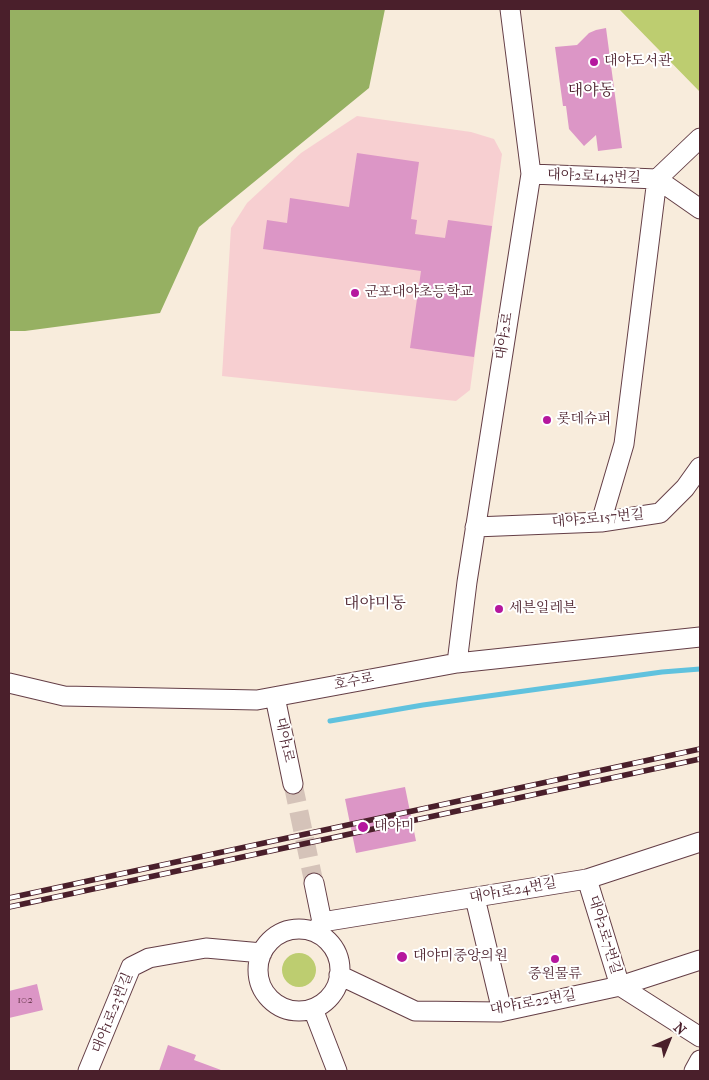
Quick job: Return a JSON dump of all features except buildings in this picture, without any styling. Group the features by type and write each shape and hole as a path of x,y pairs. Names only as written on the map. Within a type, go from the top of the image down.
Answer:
{"street":[{"name":"대야2로","path":"457,664 475,527 531,174 510,9"},
{"name":"대야2로143번길","path":"531,174 657,180 700,138"},
{"path":"601,522 624,444 657,180 700,208"},
{"name":"대야2로157번길","path":"475,527 601,522 660,513 685,488 700,467"},
{"name":"호수로","path":"9,683 64,696 257,700 457,664 700,637"},
{"name":"대야1로","path":"275,697 293,784"},
{"name":"대야1로24번길","path":"318,928 587,879 700,842"},
{"name":"대야2로7번길","path":"587,879 620,986 700,1036"},
{"path":"314,884 318,928 334,950 339,962 340,975 337,986 323,1004 313,1009 297,1011 281,1008 268,998 260,984 258,968 262,952 269,942 278,935 290,930 318,928"},
{"path":"476,898 502,1011"},
{"name":"대야1로23번길","path":"88,1071 131,967 149,958 206,948 262,952"},
{"name":"대야1로22번길","path":"340,975 416,1011 502,1011 620,986 700,960"},
{"path":"313,1009 337,1071"},
{"path":"694,1071 700,1060"}],"shaded area":[{"name":"군포대야초등학교","path":"357,116 471,132 494,139 502,154 470,390 456,401 222,376 231,228 247,203 301,153"}],"green space":[{"path":"9,9 385,9 369,88 199,227 160,313 25,331 9,331"},
{"path":"619,9 700,9 700,92"},
{"path":"299,953 306,954 311,958 315,963 315,977 311,982 306,986 299,987 292,986 287,982 283,977 282,970 283,963 287,958 292,954"}],"waterway":[{"path":"330,721 423,705 662,672 700,669"}],"tunnel":[{"path":"293,784 314,883"}],"railway":[{"path":"9,898 700,749"},
{"path":"9,907 700,759"}],"place":[{"name":"대야도서관","path":"594,62"},
{"name":"군포대야초등학교","path":"355,293"},
{"name":"롯데슈퍼","path":"547,420"},
{"name":"세븐일레븐","path":"499,609"},
{"name":"대야미","path":"363,827"},
{"name":"대야미중앙의원","path":"402,957"},
{"name":"중원물류","path":"555,959"}],"district":[{"name":"대야동","path":"591,91"},
{"name":"대야미동","path":"375,604"}]}
